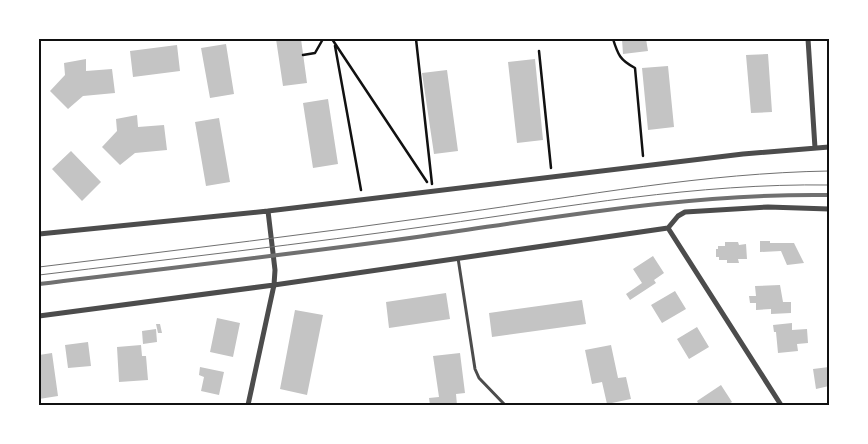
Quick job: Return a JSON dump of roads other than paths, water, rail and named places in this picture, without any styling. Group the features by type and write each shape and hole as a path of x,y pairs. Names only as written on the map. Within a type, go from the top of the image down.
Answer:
{"street":[{"path":"808,39 815,148"},
{"path":"39,234 362,200 644,165 829,148"},
{"path":"39,316 274,285 668,228 678,216 685,212 768,207 829,209"},
{"path":"248,405 274,285 275,270 268,210"},
{"path":"668,228 782,405"}],"lane":[{"path":"458,258 475,368 479,378 505,405"}],"tram line":[{"path":"39,267 197,248 690,181 736,176 829,171"},
{"path":"39,275 337,239 681,192 780,185 829,185"}],"railway":[{"path":"39,284 328,249 575,214 676,202 778,195 829,195"}]}
